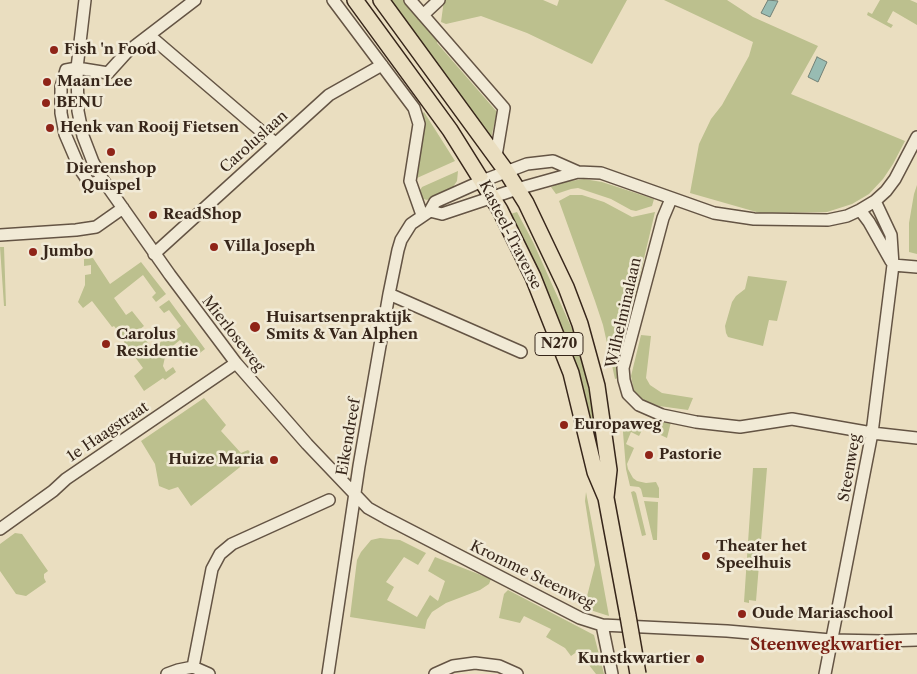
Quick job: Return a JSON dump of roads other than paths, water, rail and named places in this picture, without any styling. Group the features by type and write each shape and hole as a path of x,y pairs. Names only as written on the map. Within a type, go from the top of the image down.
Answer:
{"main road":[{"name":"Kasteel-Traverse","path":"355,0 450,130 492,198 533,277 570,373 595,472 606,498 638,674"},
{"name":"Kasteel-Traverse","path":"381,0 506,171 526,203 566,287 580,324 597,386 609,470 606,498"}],"street":[{"name":"Mierloseweg","path":"85,0 77,68 78,111 83,136 93,162 103,180 154,254 236,363 355,495"},
{"path":"103,180 90,184 80,169 65,134 61,113 61,87 66,70 77,68 108,73 127,52 195,0"},
{"path":"333,0 414,108 419,124 410,181 426,213 442,214 517,189 578,172 600,173 714,213 754,220 828,220 847,216 860,210 886,191 895,179 917,137"},
{"path":"410,0 504,108 496,156"},
{"path":"423,15 439,0"},
{"path":"150,36 275,143"},
{"name":"Caroluslaan","path":"154,254 329,95 382,65"},
{"name":"Eikendreef","path":"328,674 355,495 389,294 401,240 410,224 426,213 435,202 506,171 527,164 553,161 578,172"},
{"name":"Wilhelminalaan","path":"671,199 663,218 623,368 628,394 639,405 662,415 696,422 740,427 792,419 872,433 917,438"},
{"name":"Steenweg","path":"825,674 872,433 893,265 891,235 875,200"},
{"path":"0,235 96,227 123,208"},
{"path":"860,210 893,265 917,267"},
{"path":"389,294 520,352"},
{"name":"1e Haagstraat","path":"0,529 54,491 66,479 236,363"},
{"name":"Kromme Steenweg","path":"355,495 378,514 580,618 602,625 727,631 831,640 884,642 917,640"},
{"path":"193,667 212,569 220,554 232,544 329,500"},
{"path":"602,625 612,674"},
{"path":"435,674 453,666 475,663 499,666 518,674"},
{"path":"167,674 193,667 209,674"}],"water":[{"path":"768,0 778,1 770,17 761,13"},
{"path":"817,57 827,62 818,82 808,77"}],"place":[{"name":"Fish 'n Food","path":"54,50"},
{"name":"Maan Lee","path":"47,82"},
{"name":"BENU","path":"46,103"},
{"name":"Henk van Rooij Fietsen","path":"50,128"},
{"name":"Dierenshop Quispel","path":"111,152"},
{"name":"ReadShop","path":"153,215"},
{"name":"Villa Joseph","path":"214,247"},
{"name":"Jumbo","path":"33,252"},
{"name":"Huisartsenpraktijk Smits & Van Alphen","path":"255,327"},
{"name":"Carolus Residentie","path":"106,344"},
{"name":"Europaweg","path":"564,425"},
{"name":"Pastorie","path":"649,455"},
{"name":"Huize Maria","path":"274,460"},
{"name":"Theater het Speelhuis","path":"706,556"},
{"name":"Oude Mariaschool","path":"742,614"},
{"name":"Kunstkwartier","path":"700,659"}],"district":[{"name":"Steenwegkwartier","path":"826,645"}]}
